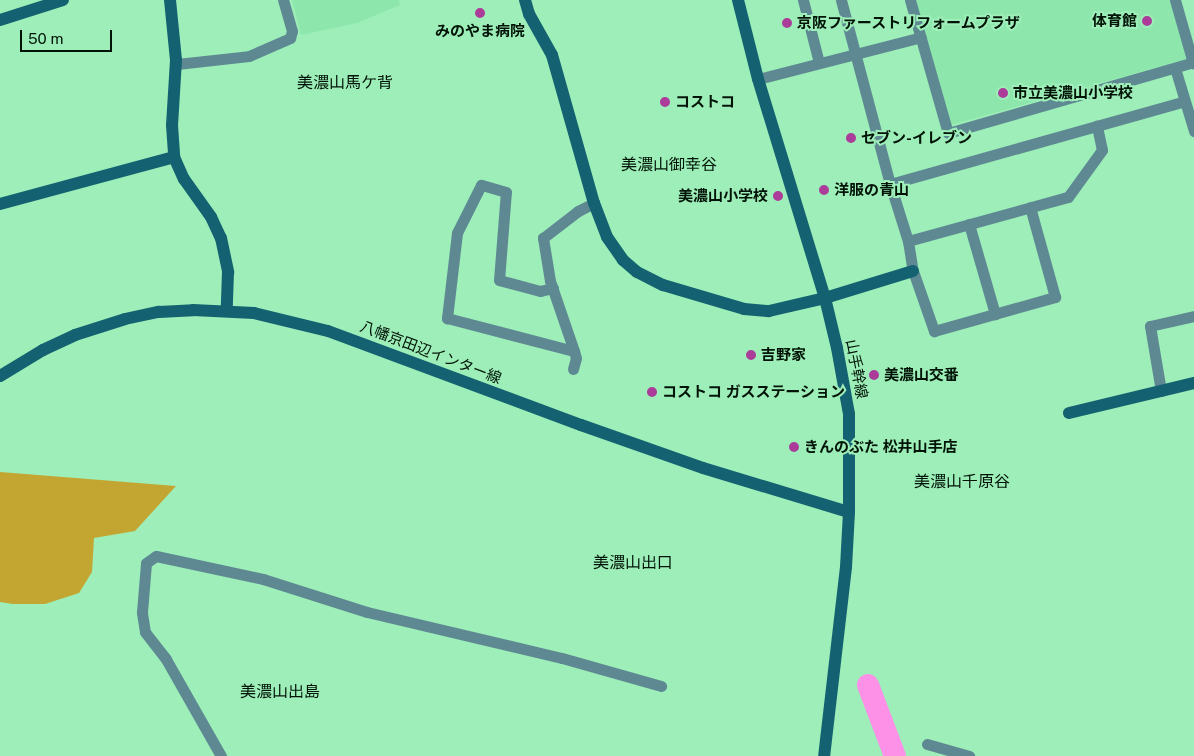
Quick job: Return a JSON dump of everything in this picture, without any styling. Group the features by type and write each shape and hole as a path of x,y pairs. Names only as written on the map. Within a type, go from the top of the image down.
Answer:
{"street":[{"path":"0,20 63,0"},
{"path":"170,0 176,64 172,125 174,158 184,179 211,217 221,238 228,272 228,310"},
{"path":"176,64 249,56 290,38 292,31 283,0"},
{"path":"525,0 528,14 552,55 594,203 607,237 624,260 637,272 663,285 744,309 769,311 824,298 913,271"},
{"name":"山手幹線","path":"738,0 758,79 824,298 837,348 848,414 849,512 846,567 824,756"},
{"path":"803,0 819,63"},
{"path":"841,0 890,184 908,241 913,271 934,331 1055,297 1030,207"},
{"path":"910,0 948,133 1194,62 1175,0"},
{"path":"758,79 921,37"},
{"path":"1176,68 1194,131"},
{"path":"890,184 1185,101"},
{"path":"908,241 1068,196 1102,150 1097,126"},
{"path":"0,204 174,158"},
{"path":"553,288 540,291 499,280 506,192 481,185 457,233 448,318 574,351"},
{"path":"573,369 576,358 553,288 543,238 578,211 594,203"},
{"path":"969,224 995,314"},
{"name":"八幡京田辺インター線","path":"0,376 43,350 74,335 125,319 159,312 228,310 254,313 328,331 580,425 704,468 849,512"},
{"path":"1161,391 1150,326 1194,316"},
{"path":"1069,413 1194,383"},
{"path":"221,756 166,659 145,632 142,612 146,564 156,556 263,579 367,612 562,658 661,686"},
{"path":"927,744 968,756"}],"shaded area":[{"path":"292,0 399,0 400,5 357,23 301,35"},
{"name":"市立美濃山小学校","path":"915,0 1170,0 1186,59 951,125"},
{"path":"0,472 176,486 135,531 94,538 92,572 79,593 45,604 13,604 0,602"}],"waterway":[{"path":"868,685 895,756"}],"place":[{"name":"みのやま病院","path":"480,13"},
{"name":"体育館","path":"1147,21"},
{"name":"京阪ファーストリフォームプラザ","path":"787,23"},
{"name":"市立美濃山小学校","path":"1003,93"},
{"name":"コストコ","path":"665,102"},
{"name":"セブン-イレブン","path":"851,138"},
{"name":"洋服の青山","path":"824,190"},
{"name":"美濃山小学校","path":"778,196"},
{"name":"吉野家","path":"751,355"},
{"name":"美濃山交番","path":"874,375"},
{"name":"コストコ ガスステーション","path":"652,392"},
{"name":"きんのぶた 松井山手店","path":"794,447"}],"district":[{"name":"美濃山馬ケ背","path":"345,83"},
{"name":"美濃山御幸谷","path":"669,165"},
{"name":"美濃山千原谷","path":"962,482"},
{"name":"美濃山出口","path":"633,563"},
{"name":"美濃山出島","path":"280,692"}]}
